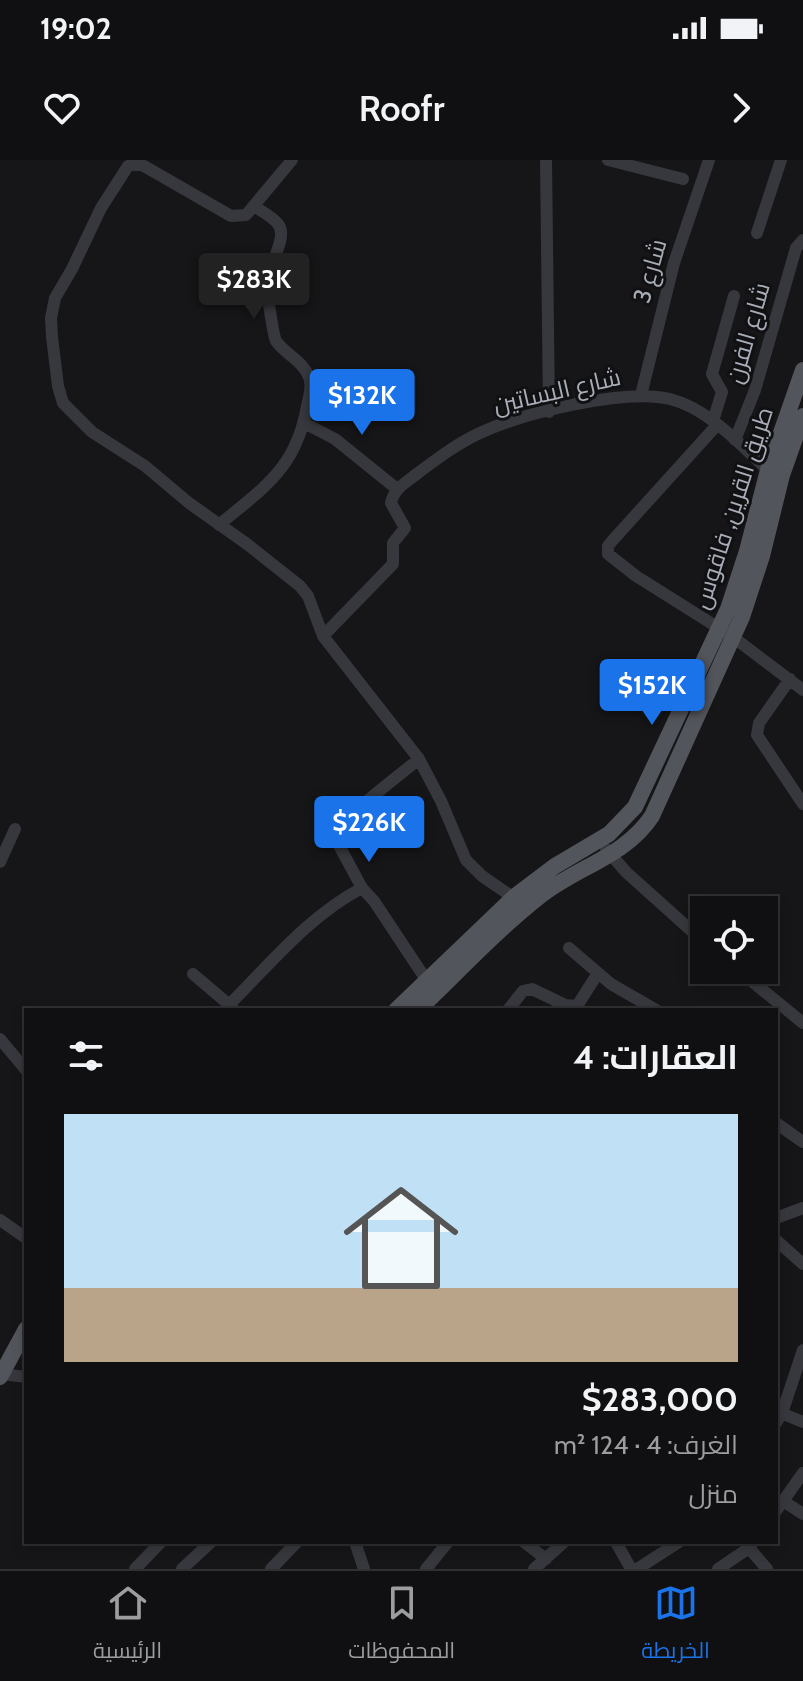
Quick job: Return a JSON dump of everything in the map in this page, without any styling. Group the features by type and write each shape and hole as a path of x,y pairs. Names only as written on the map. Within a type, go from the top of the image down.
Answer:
{"main road":[{"name":"طريق القرين, فاقوس","path":"519,903 611,855 634,838 652,816 726,632 768,470 803,370"},
{"name":"طريق القرين, فاقوس","path":"420,1008 462,958 555,866 599,840 627,817 641,797 756,576 782,475 800,439 803,416"},
{"name":"طريق القرين, فاقوس","path":"398,1008 427,981 462,958"},
{"path":"1,1375 24,1333"}],"street":[{"path":"292,160 246,215 231,216 144,166 128,166 101,208 55,298 51,318 58,386 63,403 92,432 136,460 300,586 308,596 323,636 419,759 466,860 519,903"},
{"path":"546,160 549,412"},
{"path":"608,160 683,179"},
{"name":"شارع 3","path":"641,395 674,263 709,160"},
{"path":"757,233 781,160"},
{"path":"219,525 282,471 304,423 311,380 303,365 277,341 273,333 266,281 282,233 279,225 254,206"},
{"name":"شارع الفرن","path":"735,440 755,390 796,248 803,240"},
{"path":"734,296 712,374 713,380 722,389 715,423 607,550 612,558 636,576 726,632 798,683 759,723 757,735 803,804"},
{"name":"شارع البساتين","path":"397,489 436,459 479,433 549,412 624,395 683,403 715,423 768,470"},
{"path":"304,423 335,439 397,489 391,503 405,528 393,543 393,564 323,636"},
{"path":"419,759 336,833 336,842 362,888 427,981"},
{"path":"0,862 15,829"},
{"path":"599,840 626,872 690,929"},
{"path":"193,974 232,1008 301,933 346,896 362,888"},
{"path":"569,948 629,997 652,1008"},
{"path":"510,1008 523,991 532,989 565,1005 577,1006 598,973"},
{"path":"752,984 776,1007"},
{"path":"778,1008 803,1023"},
{"path":"0,1039 24,1068"},
{"path":"778,1124 803,1142"},
{"path":"778,1217 803,1208"},
{"path":"0,1220 24,1237"},
{"path":"778,1242 803,1264"},
{"path":"803,1350 778,1416 803,1422"},
{"path":"1,1375 24,1377"},
{"path":"803,1473 779,1506 803,1514"},
{"path":"135,1569 159,1544"},
{"path":"182,1569 209,1544"},
{"path":"271,1569 295,1544"},
{"path":"356,1544 364,1569"},
{"path":"431,1567 447,1544"},
{"path":"527,1544 546,1559"},
{"path":"534,1569 562,1544"},
{"path":"617,1544 634,1569 676,1544"},
{"path":"718,1569 751,1545 767,1569"}]}
